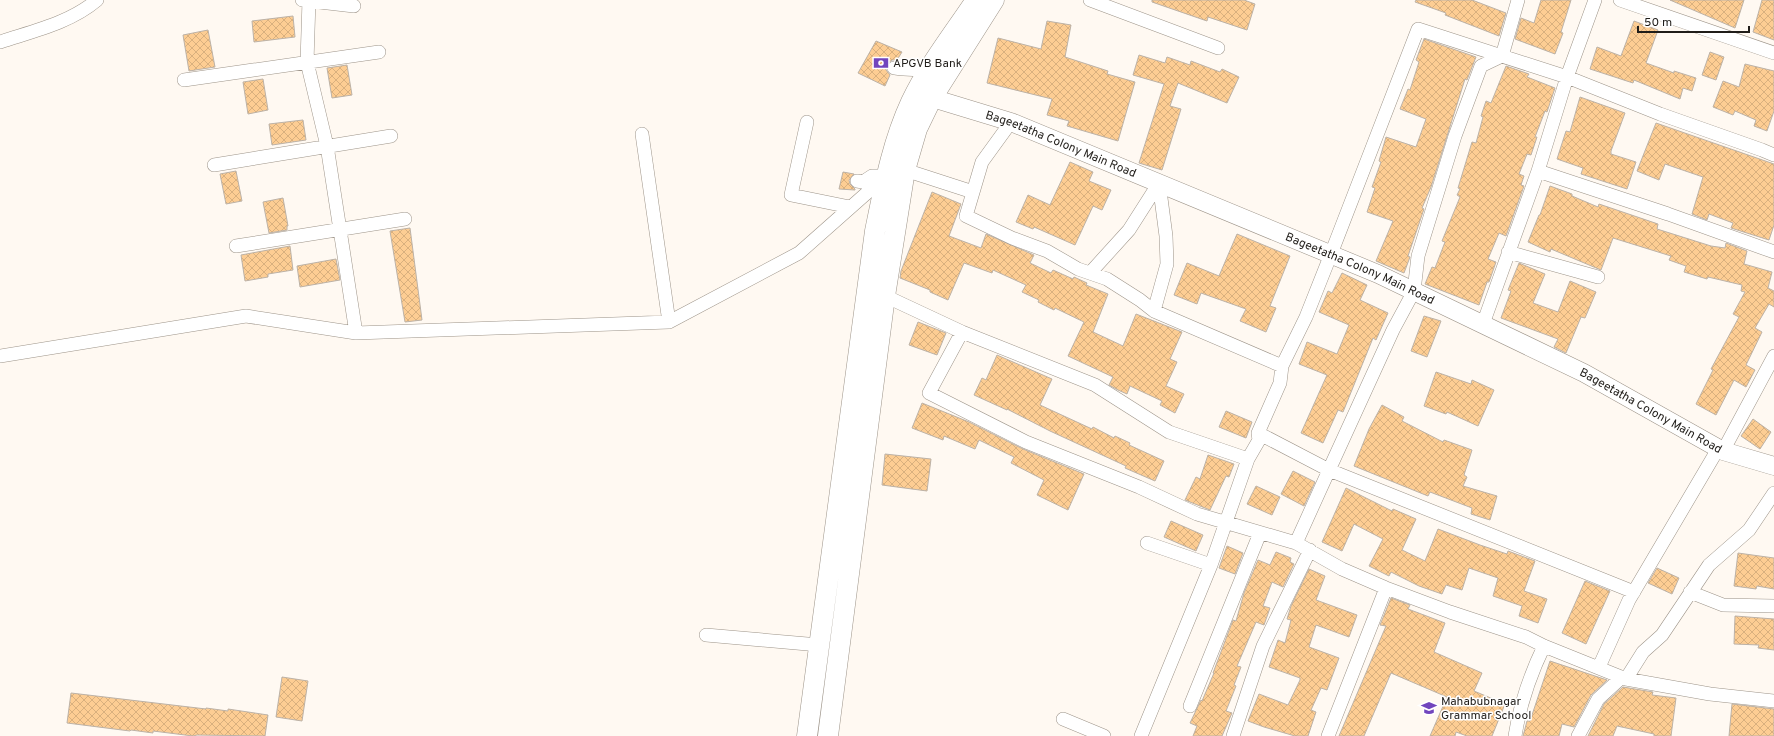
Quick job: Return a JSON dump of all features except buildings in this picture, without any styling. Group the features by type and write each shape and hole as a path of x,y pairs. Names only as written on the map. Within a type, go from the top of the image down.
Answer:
{"main road":[{"path":"807,736 875,231 886,176 911,102 928,73 976,0"},
{"path":"828,736 885,296 905,170 917,129 932,98 994,0"}],"street":[{"path":"0,42 71,17 88,8 97,0"},
{"path":"354,6 307,0 307,62 326,146 341,229 356,333"},
{"path":"1090,0 1218,48"},
{"path":"1296,543 1393,330 1414,291 1418,256 1455,136 1481,66 1502,56 1518,0"},
{"path":"1483,324 1538,171 1567,77 1595,0"},
{"path":"1620,0 1774,53"},
{"path":"1141,736 1211,565 1248,459 1259,440 1258,433 1280,383 1282,366 1306,317 1418,29 1567,77 1660,114 1762,150 1774,156"},
{"path":"184,80 379,52"},
{"path":"894,68 902,70 918,69 928,73"},
{"name":"Bageetatha Colony Main Road","path":"932,98 1011,122 1378,274 1584,373 1720,450 1774,466"},
{"path":"807,122 791,195 850,208"},
{"path":"1011,122 982,162 966,216 1012,238 1047,251 1078,269 1107,279 1140,300 1154,311 1282,366"},
{"path":"642,134 669,322"},
{"path":"214,165 391,136"},
{"path":"856,181 863,182 872,176 886,176 905,170 973,192"},
{"path":"1538,171 1668,214 1774,252"},
{"path":"0,356 246,316 356,333 669,322 799,253 886,176"},
{"path":"1090,273 1129,230 1159,183"},
{"path":"1154,311 1167,264 1166,236 1159,183"},
{"path":"236,246 405,219"},
{"path":"1508,252 1598,277"},
{"path":"885,296 962,332 1095,385 1169,432 1248,459"},
{"path":"962,332 929,393 1026,442 1139,487 1197,514 1296,543 1342,569 1386,588 1450,612 1526,636 1544,646 1624,678 1710,694 1774,701"},
{"path":"1599,667 1634,592 1720,450 1774,356"},
{"path":"1258,433 1329,470 1634,592"},
{"path":"1578,736 1598,699 1624,678 1643,652 1662,635 1709,565 1749,530 1774,493"},
{"path":"1190,706 1260,533"},
{"path":"1147,543 1211,565"},
{"path":"1233,736 1263,646 1310,550"},
{"path":"1328,736 1386,588"},
{"path":"1690,592 1723,605 1774,606"},
{"path":"706,635 819,645"},
{"path":"1515,736 1518,715 1532,670 1544,646"},
{"path":"1063,719 1104,736"}],"place":[{"name":"APGVB Bank","path":"881,63"},
{"name":"Mahabubnagar Grammar School","path":"1429,708"}]}
